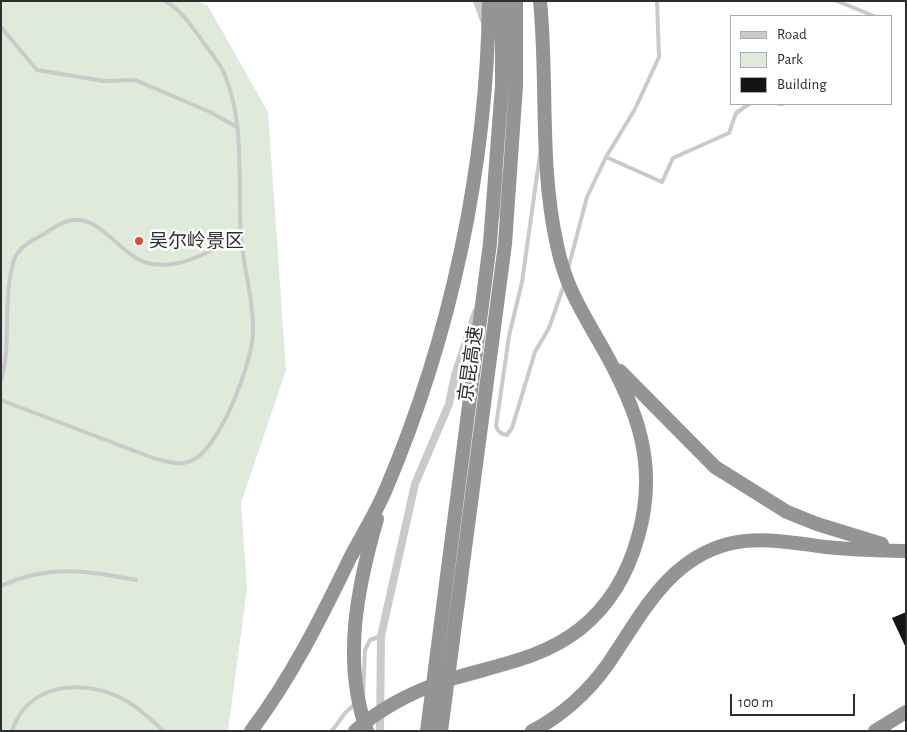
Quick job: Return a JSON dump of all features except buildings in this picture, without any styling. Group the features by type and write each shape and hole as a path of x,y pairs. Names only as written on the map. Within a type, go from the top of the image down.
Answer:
{"highway":[{"path":"367,731 356,690 353,649 367,554 386,490 419,398 453,282 480,144 486,93 489,1"},
{"name":"京昆高速","path":"427,731 491,234 502,86 502,1"},
{"name":"京昆高速","path":"441,731 505,244 516,86 516,1"},
{"path":"356,731 386,709 437,684 505,666 541,652 580,629 596,614 616,589 629,563 641,529 646,496 644,442 631,400 612,363 579,310 564,273 549,204 544,54 540,1"},
{"path":"612,363 655,404 688,442 716,468 752,492 787,512 818,524 906,550"},
{"path":"250,731 272,703 309,638 386,490"},
{"path":"532,731 572,704 593,683 608,665 652,597 672,575 692,560 728,544 755,541 906,550"},
{"path":"876,731 906,712"}],"street":[{"path":"380,731 381,636 415,484 449,404 455,375 492,257 501,193 496,52 477,1"}],"lane":[{"path":"1,400 153,458 174,464 193,460 207,447 232,405 249,360 253,319 241,235 237,126 229,89 220,67 184,15 164,1"},
{"path":"537,37 538,55 549,81 550,94 541,112 540,149 523,272 505,363 496,426 503,435 507,436 512,428 535,352 549,328 565,281 587,197 606,156 635,109 659,57 658,1"},
{"path":"837,1 872,15"},
{"path":"1,27 37,70 104,81 135,80 208,111 237,126"},
{"path":"606,156 662,182 673,158 729,133 736,113 748,105"},
{"path":"1,381 12,270 19,250 25,244 66,221 75,220 94,224 121,249 140,260 166,265 188,261 241,235"},
{"path":"1,321 6,324"},
{"path":"1,586 17,579 53,572 83,570 136,580"},
{"path":"332,731 345,713 364,695 365,650 370,640 381,636"},
{"path":"12,731 20,711 32,699 43,692 60,688 79,687 120,697 141,710 163,731"}],"green space":[{"name":"吴尔岭景区","path":"1,1 196,1 208,6 268,112 286,370 241,503 247,589 228,731 1,731"}],"place":[{"name":"吴尔岭景区","path":"139,241"}]}
